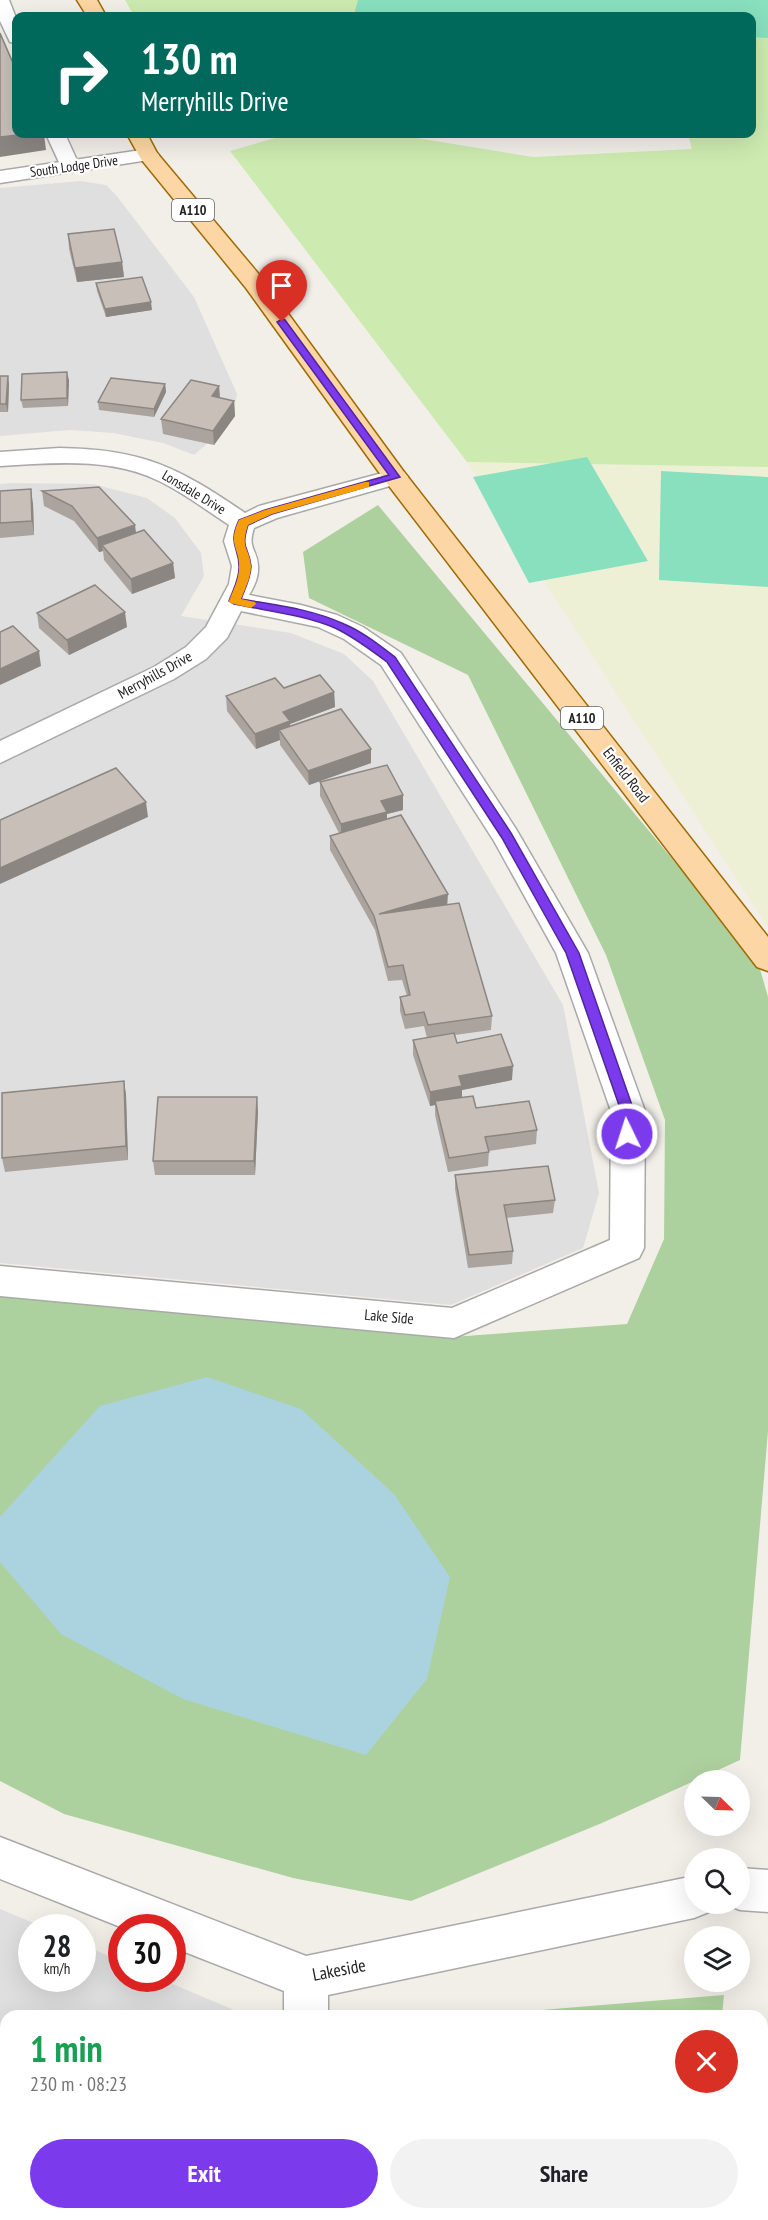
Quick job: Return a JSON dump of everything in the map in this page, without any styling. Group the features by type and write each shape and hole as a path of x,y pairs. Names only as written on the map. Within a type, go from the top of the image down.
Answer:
{"main road":[{"name":"A110","path":"139,138 148,155 254,283 395,477"},
{"name":"Enfield Road","path":"395,477 768,959"}],"street":[{"name":"South Lodge Drive","path":"0,177 148,155"},
{"name":"Lonsdale Drive","path":"0,459 78,454 156,470 193,489 243,523"},
{"path":"243,523 268,512 395,477"},
{"name":"Merryhills Drive","path":"0,753 164,673 196,653 216,632 242,584 245,566 237,541 243,523"},
{"name":"Lake Side","path":"0,1281 454,1323 627,1248 628,1111 572,953 506,836 391,659 340,626 309,615 234,601"},
{"name":"Lakeside","path":"0,1858 306,1997 684,1900"},
{"path":"750,1890 768,1891"}],"lane":[{"path":"0,0 12,28"},
{"path":"58,138 70,167"}],"shaded area":[{"path":"81,181 106,185 116,195 194,297 237,394 234,409 218,434 194,455 163,443 113,433 70,430 0,436 0,188"},
{"path":"0,484 93,484 147,498 175,518 201,553 204,576 181,616 291,633 344,654 373,681 563,1005 599,1193 583,1248 451,1305 0,1263"},
{"path":"0,1909 18,1917 18,1992 96,1992 96,1950 108,1956 108,1992 186,1992 186,1990 234,2010 0,2010"}],"green space":[{"path":"125,0 768,0 768,467 467,462 230,151 274,138 417,138 533,157 692,149 689,138 756,138 756,12 132,12"},
{"path":"358,0 768,0 768,38 756,37 756,12 355,12"},
{"path":"587,457 648,561 529,583 473,477"},
{"path":"467,462 768,467 768,928"},
{"path":"661,471 768,477 768,587 659,580"},
{"path":"378,505 758,962 768,997 768,1431 740,1760 718,1770 684,1770 684,1786 602,1823 411,1901 293,1878 64,1814 0,1781 0,1296 452,1337 627,1324 664,1239 665,1120 606,955 468,675 309,598 303,552"},
{"path":"724,1995 723,2010 542,2010"}],"water":[{"path":"207,1377 301,1409 394,1494 450,1577 427,1679 366,1755 183,1699 61,1634 0,1562 0,1517 100,1406"}],"building":[{"path":"0,33 12,61 12,136 0,137"},
{"path":"114,229 122,262 75,268 68,234"},
{"path":"142,277 151,302 105,309 96,283"},
{"path":"67,372 67,398 21,400 22,374"},
{"path":"0,376 8,376 6,404 0,404"},
{"path":"111,378 165,384 154,409 98,402"},
{"path":"191,380 219,386 212,396 234,401 213,431 161,419"},
{"path":"99,487 135,525 97,538 72,506 42,491"},
{"path":"31,489 32,521 0,523 0,491"},
{"path":"144,530 173,563 131,579 102,545"},
{"path":"95,585 125,612 67,640 37,613"},
{"path":"13,626 39,651 0,669 0,632"},
{"path":"320,675 334,692 283,712 290,721 255,734 226,696 275,678 284,688"},
{"path":"341,709 371,749 308,771 279,730"},
{"path":"387,765 403,795 381,801 387,812 341,824 320,782"},
{"path":"116,768 146,802 0,868 0,820"},
{"path":"401,815 448,894 379,914 459,903 492,1016 428,1025 424,1012 405,1015 400,997 410,995 403,965 388,967 374,916 330,836"},
{"path":"454,1033 457,1043 501,1034 513,1066 459,1076 462,1086 430,1092 413,1040"},
{"path":"124,1081 126,1146 2,1158 2,1093"},
{"path":"473,1096 476,1108 529,1101 537,1130 485,1137 489,1152 449,1158 435,1101"},
{"path":"158,1097 257,1097 254,1161 153,1161"},
{"path":"548,1166 555,1200 504,1205 513,1251 469,1255 455,1175"}],"slow traffic":[{"path":"251,604 234,601 242,584 245,566 237,541 243,523 268,512 365,485"}],"route":[{"path":"282,322 395,477 268,512 243,523 237,541 245,566 242,584 234,601 309,615 340,626 391,659 506,836 572,953 628,1111 627,1134"}]}
